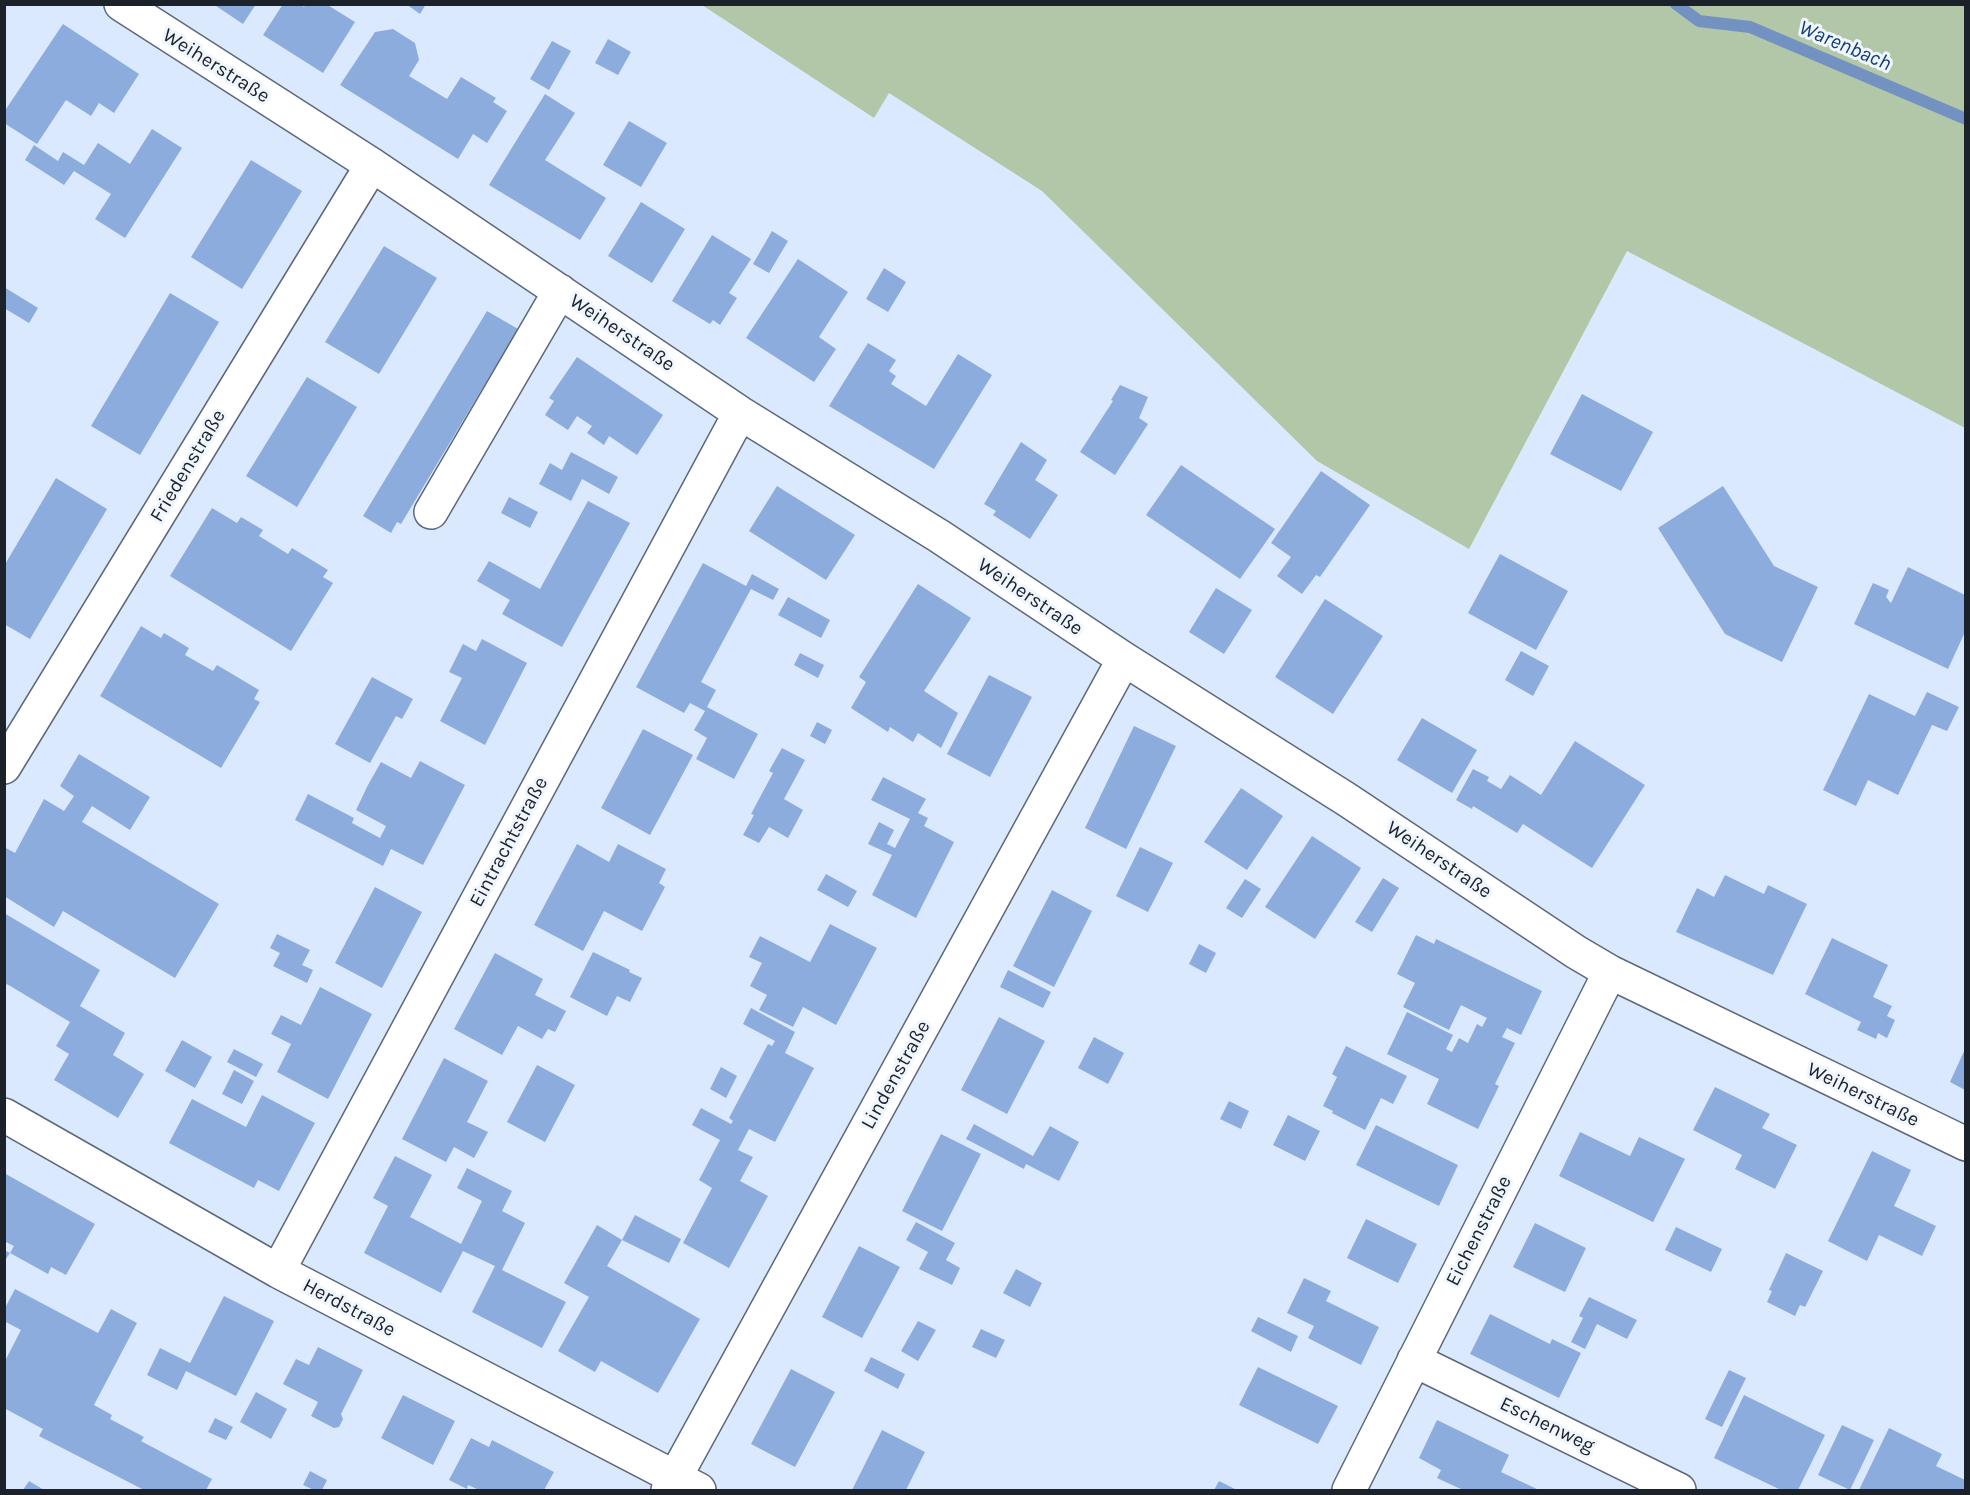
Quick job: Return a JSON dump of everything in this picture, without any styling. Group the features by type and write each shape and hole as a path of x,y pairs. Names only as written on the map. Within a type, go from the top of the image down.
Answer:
{"street":[{"name":"Weiherstraße","path":"121,4 372,165 740,413 939,536 1124,659 1346,799 1576,952 1610,972 1965,1144"},
{"name":"Friedenstraße","path":"4,767 372,165"},
{"path":"431,512 560,291"},
{"name":"Eintrachtstraße","path":"278,1271 740,413"},
{"name":"Lindenstraße","path":"680,1486 1124,659"},
{"name":"Eichenstraße","path":"1349,1491 1610,972"},
{"name":"Herdstraße","path":"4,1115 278,1271 680,1486"},
{"name":"Eschenweg","path":"1414,1360 1679,1491"}],"green space":[{"path":"702,5 1965,5 1965,428 1627,251 1469,549 1317,461 1042,191 889,93 874,118"}],"building":[{"path":"213,4 256,4 243,24"},
{"path":"283,4 300,4 304,7 306,4 326,4 355,22 323,73 263,35"},
{"path":"406,4 426,4 420,14"},
{"path":"63,24 139,74 114,113 99,103 91,116 66,100 37,144 4,123 4,112"},
{"path":"393,29 415,43 419,60 409,76 447,99 461,77 496,98 493,102 507,111 487,143 473,134 458,159 340,85 375,32"},
{"path":"608,39 631,52 618,75 595,63"},
{"path":"552,41 571,51 549,90 530,79"},
{"path":"545,94 575,113 545,160 606,198 580,240 489,185"},
{"path":"629,121 667,143 641,187 603,165"},
{"path":"152,129 182,148 125,238 95,219 111,194 74,171 64,185 25,160 34,145 58,161 63,152 84,165 98,143 130,164"},
{"path":"251,160 302,191 242,289 191,257"},
{"path":"641,202 685,229 652,283 608,256"},
{"path":"772,231 788,241 769,273 753,264"},
{"path":"712,235 751,259 729,293 737,298 720,325 713,320 710,324 672,301"},
{"path":"384,246 437,278 379,374 325,342"},
{"path":"798,259 848,292 819,337 836,349 814,382 746,338"},
{"path":"884,268 906,282 888,312 866,299"},
{"path":"4,287 38,308 29,323 4,308"},
{"path":"170,293 219,322 140,455 91,426"},
{"path":"487,311 518,329 401,524 397,522 391,533 363,516"},
{"path":"868,343 896,360 889,371 896,376 891,384 926,406 958,354 992,375 934,469 829,406"},
{"path":"577,357 663,415 637,455 609,436 604,445 587,433 592,426 577,416 568,430 545,415 554,401 549,398"},
{"path":"307,377 357,407 297,507 246,476"},
{"path":"1120,385 1148,397 1139,418 1148,424 1115,475 1080,452 1113,401 1111,400"},
{"path":"1582,394 1653,432 1621,491 1550,454"},
{"path":"1021,442 1047,460 1035,480 1058,495 1030,539 993,515 996,511 984,504"},
{"path":"571,452 618,477 609,494 582,479 571,501 539,484 550,463 562,470"},
{"path":"1181,465 1275,529 1240,579 1146,515"},
{"path":"1321,471 1370,505 1320,577 1316,575 1302,594 1277,576 1291,557 1271,543"},
{"path":"56,478 107,509 30,639 4,624 4,566"},
{"path":"777,486 855,535 826,580 749,531"},
{"path":"1723,486 1774,566 1818,587 1782,662 1725,634 1658,528"},
{"path":"509,497 538,512 530,528 501,513"},
{"path":"588,501 630,523 562,647 502,614 510,600 477,581 489,561 540,589"},
{"path":"212,508 237,523 241,517 263,530 259,536 288,554 292,548 328,570 323,577 333,583 291,651 170,576"},
{"path":"1500,554 1568,591 1536,650 1468,613"},
{"path":"703,563 746,586 752,574 779,589 773,600 751,589 701,682 716,690 707,707 758,734 734,779 696,759 707,738 694,730 705,711 690,703 684,713 636,687"},
{"path":"1908,567 1965,595 1965,632 1948,669 1854,624 1873,583 1889,590 1886,597 1891,603"},
{"path":"918,584 971,618 924,691 958,713 941,748 918,733 913,742 890,727 888,732 851,708 866,682 859,677"},
{"path":"1216,588 1252,610 1224,654 1189,632"},
{"path":"788,597 830,620 821,638 778,615"},
{"path":"1325,599 1383,636 1333,714 1275,677"},
{"path":"141,626 161,638 164,633 189,648 185,655 213,671 217,665 259,690 254,699 260,702 221,768 100,696"},
{"path":"482,639 527,663 485,745 440,721 462,678 449,672 463,644 476,651"},
{"path":"1521,651 1549,666 1533,696 1505,680"},
{"path":"800,653 824,665 818,678 794,665"},
{"path":"989,675 1032,697 990,777 947,754"},
{"path":"372,677 413,699 402,719 396,716 370,763 335,744"},
{"path":"1927,692 1959,707 1947,731 1932,725 1898,795 1868,780 1856,806 1823,790 1869,694 1915,716"},
{"path":"1422,718 1477,750 1452,793 1397,760"},
{"path":"817,722 832,730 825,744 810,736"},
{"path":"1134,726 1176,746 1126,849 1085,828"},
{"path":"643,729 693,755 650,835 601,808"},
{"path":"1575,741 1645,785 1592,868 1523,824 1517,833 1473,806 1472,809 1456,800 1473,769 1489,777 1487,781 1501,789 1510,775 1541,795"},
{"path":"782,748 805,760 784,799 803,810 788,838 769,827 759,843 743,835 754,815 751,814 773,773 769,771"},
{"path":"79,754 150,797 130,830 92,806 82,822 219,904 175,978 63,911 54,927 4,896 4,847 15,853 44,799 64,811 74,796 60,786"},
{"path":"420,761 465,785 423,865 391,849 383,866 295,820 308,794 354,818 352,823 380,838 386,826 356,810 368,785 381,762 411,778"},
{"path":"883,777 926,799 918,813 928,818 924,826 954,842 916,918 872,895 892,855 868,844 879,822 894,830 887,844 895,848 910,819 871,800"},
{"path":"1241,788 1283,816 1247,870 1204,842"},
{"path":"1312,836 1361,868 1315,939 1265,907"},
{"path":"577,844 609,862 618,844 666,869 659,883 665,887 642,931 604,911 583,951 534,925"},
{"path":"1140,847 1173,863 1148,912 1116,896"},
{"path":"826,874 857,891 848,907 817,890"},
{"path":"1725,875 1764,894 1768,885 1807,904 1773,975 1676,932 1697,888 1714,897"},
{"path":"1383,878 1399,888 1372,932 1355,922"},
{"path":"1245,879 1261,889 1242,918 1226,908"},
{"path":"375,887 422,912 382,988 335,963"},
{"path":"1052,890 1092,911 1054,987 1013,966"},
{"path":"4,913 100,970 80,1006 125,1033 113,1055 144,1074 118,1118 54,1080 69,1054 56,1046 70,1022 7,984 4,988"},
{"path":"830,924 877,948 836,1025 803,1007 793,1027 759,1010 767,995 750,986 762,963 749,957 760,936 810,962"},
{"path":"277,934 310,950 302,965 313,970 307,983 273,966 280,953 270,948"},
{"path":"1416,935 1434,944 1436,939 1542,991 1521,1035 1507,1028 1502,1037 1515,1043 1495,1084 1499,1086 1478,1129 1427,1104 1439,1079 1387,1054 1407,1012 1453,1035 1446,1049 1452,1052 1459,1038 1468,1043 1477,1024 1482,1027 1487,1018 1461,1005 1449,1030 1403,1007 1415,983 1397,974"},
{"path":"1832,938 1888,965 1873,997 1892,1006 1887,1016 1895,1020 1887,1038 1878,1033 1876,1039 1857,1030 1861,1022 1805,994"},
{"path":"1199,944 1216,953 1206,973 1189,964"},
{"path":"593,952 642,978 630,1002 617,996 607,1016 570,997"},
{"path":"495,953 543,979 535,995 566,1011 555,1032 548,1029 542,1039 518,1026 502,1055 454,1029"},
{"path":"1008,970 1051,992 1043,1008 1000,987"},
{"path":"320,987 372,1014 328,1099 277,1072 291,1044 271,1034 281,1015 301,1025"},
{"path":"751,1008 795,1032 785,1053 814,1068 775,1142 749,1129 738,1150 753,1157 740,1181 768,1196 729,1268 683,1243 712,1188 699,1180 720,1140 692,1125 701,1108 731,1124 733,1121 729,1118 768,1044 772,1046 775,1041 743,1024"},
{"path":"999,1017 1045,1041 1007,1114 961,1090"},
{"path":"1094,1037 1124,1053 1108,1084 1078,1068"},
{"path":"182,1040 212,1057 195,1088 165,1071"},
{"path":"1346,1046 1407,1076 1393,1104 1381,1098 1365,1130 1323,1106 1337,1077 1332,1074"},
{"path":"234,1049 263,1064 256,1077 227,1062"},
{"path":"1965,1049 1965,1090 1950,1082"},
{"path":"444,1058 488,1081 467,1122 488,1132 474,1158 454,1147 446,1162 402,1139"},
{"path":"537,1065 575,1085 545,1142 507,1122"},
{"path":"721,1067 737,1076 726,1098 710,1089"},
{"path":"234,1070 254,1081 242,1104 222,1094"},
{"path":"1715,1087 1770,1114 1762,1128 1797,1145 1775,1189 1735,1169 1742,1155 1693,1130"},
{"path":"262,1095 315,1123 279,1191 258,1180 254,1188 169,1143 192,1099 246,1127"},
{"path":"1229,1101 1249,1111 1241,1129 1220,1119"},
{"path":"1288,1115 1320,1131 1305,1161 1273,1145"},
{"path":"974,1124 1033,1156 1050,1126 1079,1142 1059,1181 1026,1164 1024,1169 966,1139"},
{"path":"1376,1125 1458,1165 1439,1206 1356,1165"},
{"path":"1580,1132 1630,1156 1639,1137 1685,1159 1653,1222 1559,1176"},
{"path":"941,1134 981,1154 942,1231 902,1211"},
{"path":"1872,1151 1911,1170 1894,1206 1936,1226 1922,1256 1879,1235 1867,1261 1828,1241"},
{"path":"395,1156 432,1175 410,1217 461,1244 482,1201 457,1188 467,1168 512,1191 502,1211 525,1223 502,1270 566,1302 542,1348 472,1312 495,1266 463,1251 441,1293 364,1253 388,1206 373,1198"},
{"path":"4,1173 95,1224 66,1275 51,1267 48,1274 10,1253 14,1246 4,1241"},
{"path":"635,1215 681,1239 669,1263 622,1240"},
{"path":"1366,1219 1417,1244 1398,1283 1347,1258"},
{"path":"916,1222 955,1243 946,1260 960,1268 952,1285 919,1269 928,1252 906,1240"},
{"path":"1535,1223 1586,1248 1565,1292 1513,1267"},
{"path":"597,1225 622,1240 607,1266 700,1319 658,1393 601,1361 595,1372 558,1351 589,1297 564,1283"},
{"path":"1676,1227 1722,1249 1711,1272 1665,1250"},
{"path":"859,1246 900,1267 862,1338 822,1317"},
{"path":"4,1250 10,1253 4,1262"},
{"path":"1786,1253 1823,1271 1805,1307 1800,1305 1795,1316 1767,1302 1772,1291 1769,1290"},
{"path":"1016,1269 1042,1283 1030,1307 1003,1293"},
{"path":"1304,1278 1331,1291 1326,1301 1379,1327 1361,1365 1308,1338 1314,1326 1287,1313"},
{"path":"15,1289 98,1333 111,1309 137,1323 94,1405 112,1415 110,1419 144,1437 141,1441 212,1479 206,1490 144,1490 39,1436 43,1429 4,1408 4,1358 6,1359 21,1330 4,1321 4,1310"},
{"path":"224,1296 274,1321 236,1396 186,1371 177,1390 147,1375 160,1348 190,1363"},
{"path":"1589,1297 1637,1320 1627,1339 1597,1324 1585,1349 1571,1342 1583,1318 1579,1316"},
{"path":"1490,1314 1550,1344 1552,1339 1581,1353 1559,1398 1470,1354"},
{"path":"1258,1317 1298,1336 1291,1352 1251,1331"},
{"path":"918,1321 936,1330 918,1361 901,1351"},
{"path":"981,1329 1005,1340 996,1358 972,1347"},
{"path":"318,1347 363,1370 341,1414 343,1419 339,1427 334,1428 311,1416 318,1402 283,1384 296,1359 309,1365"},
{"path":"871,1357 905,1374 898,1389 864,1371"},
{"path":"1258,1367 1338,1406 1318,1444 1239,1405"},
{"path":"791,1369 835,1392 795,1467 751,1444"},
{"path":"1729,1370 1746,1378 1722,1427 1705,1419"},
{"path":"256,1392 287,1409 271,1439 240,1422"},
{"path":"403,1395 455,1421 433,1465 381,1438"},
{"path":"1744,1395 1825,1435 1798,1490 1781,1490 1714,1458"},
{"path":"215,1418 233,1427 226,1440 208,1432"},
{"path":"1437,1420 1509,1455 1501,1472 1539,1490 1463,1490 1437,1478 1441,1470 1419,1458"},
{"path":"1842,1425 1874,1440 1850,1490 1818,1475"},
{"path":"1889,1428 1942,1454 1936,1466 1965,1480 1965,1490 1859,1490"},
{"path":"882,1430 925,1452 906,1490 852,1490"},
{"path":"471,1438 489,1447 492,1440 554,1472 544,1490 479,1490 468,1485 467,1489 449,1480"},
{"path":"310,1471 327,1480 322,1490 314,1490 303,1485"},
{"path":"29,1481 44,1490 23,1490"},
{"path":"1219,1481 1237,1490 1214,1490"}],"waterway":[{"name":"Warenbach","path":"1676,4 1699,21 1750,27 1966,119"}]}
